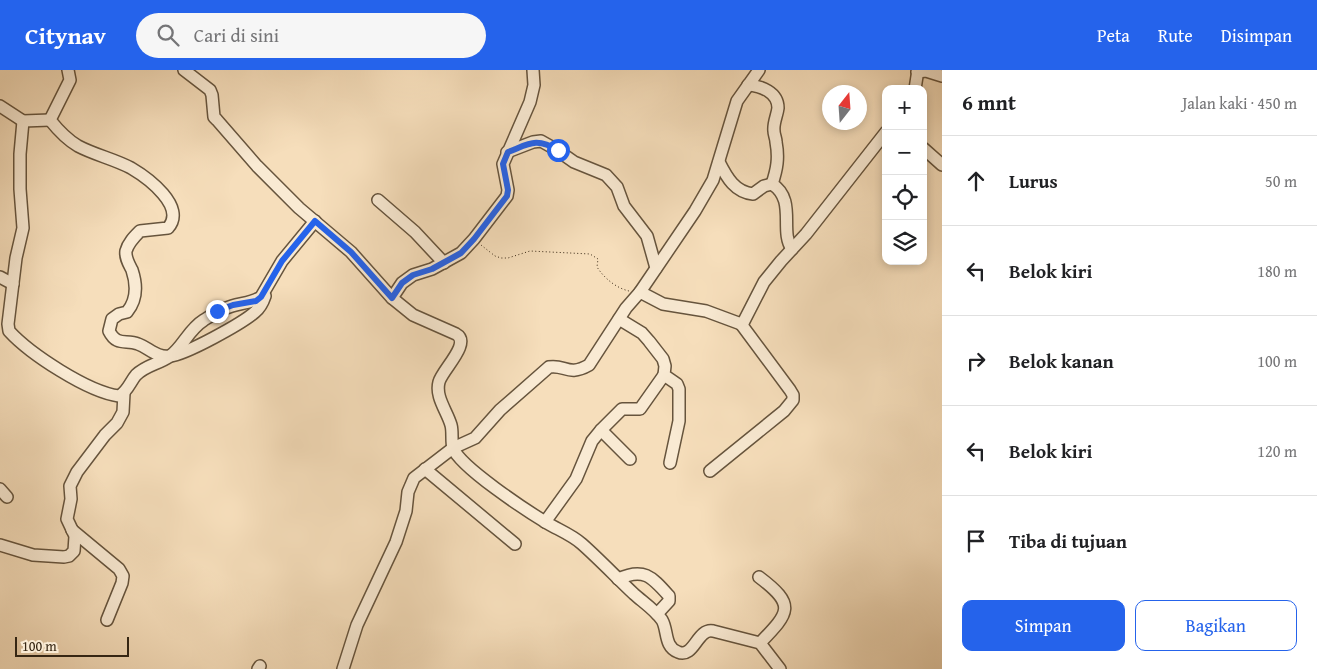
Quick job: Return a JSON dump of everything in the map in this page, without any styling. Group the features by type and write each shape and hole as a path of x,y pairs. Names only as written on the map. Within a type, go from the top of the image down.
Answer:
{"street":[{"path":"50,120 70,80 68,70"},
{"path":"184,70 210,90 214,117 257,166 299,208 351,252 392,298 412,315 460,336 460,348 439,382 438,392 450,425 453,448 468,467 545,522 567,533 581,544 657,614 663,622 671,648 680,653 687,652 704,632 708,630 760,643 780,669"},
{"path":"392,298 402,283 413,275 432,269 461,253 507,196 508,190 503,164 530,102 534,85 533,70"},
{"path":"343,669 357,625 396,542 406,510 408,492 414,478 453,448 475,438 500,410 549,367 555,366 574,371 589,365 695,211 713,180 737,101 759,70"},
{"path":"915,85 917,71 926,71 942,76"},
{"path":"748,85 764,88 777,100 778,109 774,121 774,131 778,158 777,170 772,184"},
{"path":"0,106 23,121 50,120"},
{"path":"50,120 63,136 75,144 122,164 141,175 158,188 173,208 174,217 168,228 140,232 127,248 126,254 133,273 136,293 127,312 119,314 112,319 109,331 116,340 138,344 157,355 170,356 191,330 202,321 217,311 233,305 256,301 266,290"},
{"path":"23,121 20,154 23,228 16,258 8,324 9,331 38,357 78,381 115,395 119,396 124,393 135,376 142,370 170,356 194,348 255,312 262,303 266,290 282,261 315,221"},
{"path":"741,324 764,282 806,234 882,137"},
{"path":"508,152 533,142 540,142 558,150 574,162 606,175 618,187 624,206 647,236 656,268"},
{"path":"927,152 942,165"},
{"path":"719,162 732,185 741,190 753,194 764,186 772,184"},
{"path":"772,184 780,192 786,208 788,216 787,240 792,249"},
{"path":"378,200 415,232 444,263"},
{"path":"0,277 13,284"},
{"path":"640,292 662,304 706,311 741,324 790,390 793,400 784,411 710,471"},
{"path":"545,522 576,479 592,442 600,430 622,409 640,409 664,375 663,359 649,341 642,333 619,319"},
{"path":"664,375 677,384 680,389 679,421 670,463"},
{"path":"0,545 33,555 64,557 69,556 74,551 75,536 67,519 71,499 70,486 77,472 105,435 116,424 123,412 124,393"},
{"path":"600,430 630,459"},
{"path":"425,469 515,544"},
{"path":"71,529 119,569 123,576 107,620"},
{"path":"618,578 630,573 639,573 655,580 669,596 669,601 657,614"},
{"path":"759,577 775,589 784,600 786,609 784,616 760,643"}],"path":[{"path":"474,239 495,256 501,258 508,258 530,251 590,254 598,259 597,267 607,279 620,288 640,292"}],"route":[{"path":"217,311 233,305 256,301 261,297 282,261 315,221 351,252 392,298 402,283 413,275 432,269 450,260 461,253 474,239 507,196 508,190 503,164 508,152 533,142 547,144 558,150"}]}
